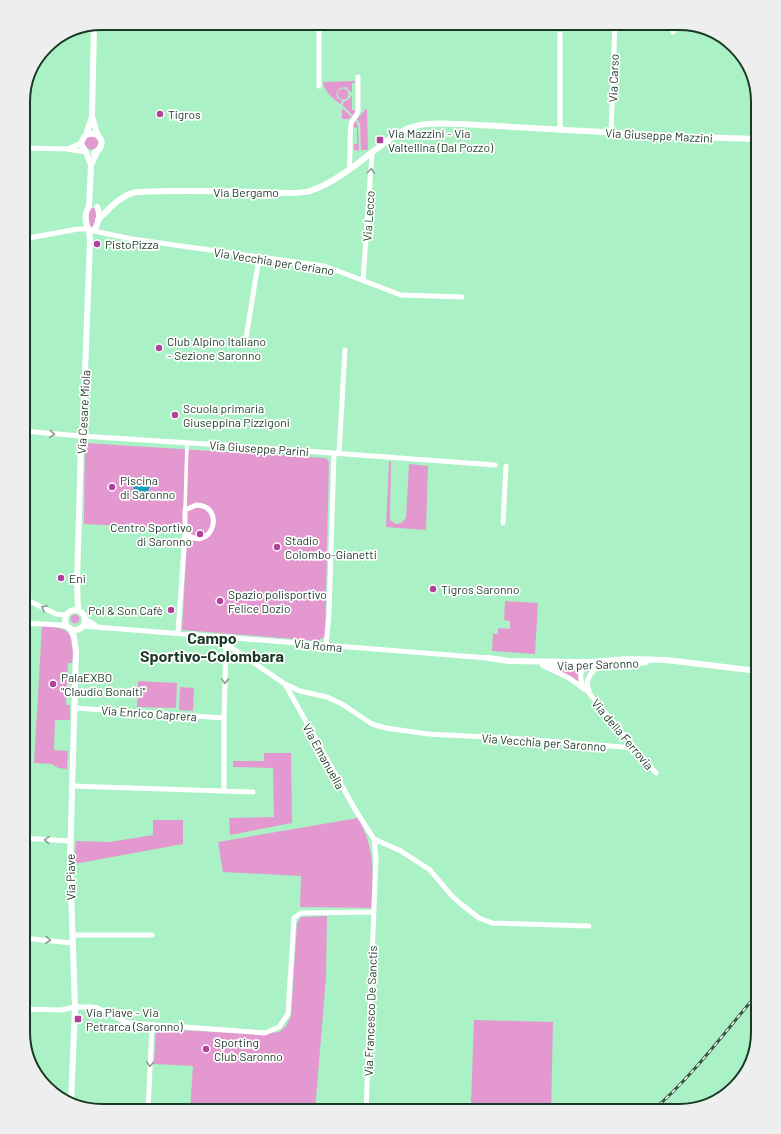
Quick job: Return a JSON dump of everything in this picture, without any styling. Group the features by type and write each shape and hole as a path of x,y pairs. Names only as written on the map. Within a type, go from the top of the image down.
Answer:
{"street":[{"path":"319,30 319,86"},
{"name":"Via Carso","path":"611,133 615,30"},
{"path":"91,165 86,152 83,149 82,143 92,117 94,31"},
{"path":"560,34 560,130"},
{"path":"349,169 351,158 351,123 358,111 358,77"},
{"path":"92,117 102,144 91,165 90,189 94,206 99,211 92,227"},
{"name":"Via Giuseppe Mazzini","path":"372,153 406,129 427,124 461,124 611,133 751,139"},
{"path":"86,135 93,133 98,136"},
{"path":"66,149 82,143"},
{"path":"30,148 66,149 91,153 97,152"},
{"name":"Via Bergamo","path":"30,238 92,227 113,205 123,197 137,192 310,191 326,184 372,153"},
{"name":"Via Lecco","path":"363,280 372,153"},
{"name":"Via Bergamo","path":"94,206 113,205"},
{"path":"92,227 86,212 94,206"},
{"name":"Via Vecchia per Ceriano","path":"92,227 106,234 132,239 324,266 401,295 462,296"},
{"name":"Via Cesare Miola","path":"76,610 78,583 77,479 83,424 90,241 92,227"},
{"path":"246,338 259,258"},
{"path":"326,645 336,453 346,350"},
{"name":"Via Giuseppe Parini","path":"30,432 495,465"},
{"path":"178,633 185,533 187,443"},
{"path":"503,523 506,466"},
{"path":"185,510 196,505 207,508 211,512 213,527 206,536 201,538 194,538 185,533"},
{"path":"30,601 56,614 66,615"},
{"path":"30,623 52,624 75,630 82,624 82,612 76,610 68,612 65,621 69,628"},
{"name":"Via Roma","path":"82,624 100,627 488,658"},
{"name":"Via Piave","path":"76,652 82,624"},
{"name":"Via Piave","path":"69,628 74,637 76,652 70,841 75,1007 71,1097"},
{"path":"224,791 226,637"},
{"name":"Via Vecchia per Saronno","path":"226,644 285,684 300,691 327,697 342,704 372,724 386,728 428,734 523,739 635,748"},
{"name":"Via per Saronno","path":"488,658 557,666 584,667 660,660"},
{"name":"Via per Saronno","path":"512,661 590,662 628,659 660,660 751,670"},
{"path":"584,667 590,662"},
{"name":"Via della Ferrovia","path":"540,664 569,678 591,695"},
{"name":"Via della Ferrovia","path":"591,695 587,688 588,678 599,666"},
{"name":"Via della Ferrovia","path":"584,667 580,677 583,686 656,773"},
{"name":"Via Emanuella","path":"285,684 342,788 374,839"},
{"name":"Via Enrico Caprera","path":"74,708 224,718"},
{"path":"72,786 253,792"},
{"path":"30,838 70,841"},
{"path":"374,839 401,851 430,870 452,895 479,918 492,923 589,926"},
{"name":"Via Francesco De Sanctis","path":"366,1104 376,858 374,839"},
{"path":"30,1009 61,1010 85,1006 97,1008 107,1012 130,1024 265,1033 280,1027 288,1014 294,918 301,913 373,912"},
{"path":"72,935 152,934"},
{"path":"30,939 72,943"},
{"path":"148,1104 152,1025"}],"shaded area":[{"path":"355,81 355,83 352,83 352,93 346,87 338,90 337,98 343,101 340,104 327,92 323,82"},
{"path":"341,89 345,89 347,90 347,98 341,99 338,96 338,92"},
{"path":"352,95 352,110 356,110 353,116 342,105"},
{"path":"342,108 352,117 342,119"},
{"path":"366,109 368,150 362,150 360,124 357,119"},
{"path":"356,121 358,126 359,151 354,150 354,144 357,144 357,128 353,127 353,123"},
{"path":"87,137 96,137 99,141 96,148 91,149 86,147 84,143"},
{"path":"91,208 95,208 98,212 93,227 89,226 88,211"},
{"path":"85,443 326,458 329,462 325,636 318,641 182,630 187,540 179,529 84,524"},
{"path":"389,461 391,462 390,520 396,524 401,523 406,518 409,464 428,466 426,530 386,527"},
{"path":"505,601 538,603 535,654 492,651 493,634 498,634 498,628 510,629 510,621 504,620"},
{"path":"75,614 80,619 75,624 70,619"},
{"name":"PalaEXBO \"Claudio Bonaiti\"","path":"42,626 66,631 72,638 73,643 72,663 68,663 66,705 70,705 70,720 55,720 54,750 68,751 67,769 58,768 52,764 34,763"},
{"path":"559,670 579,670 578,676 580,682"},
{"path":"138,681 177,683 176,708 137,707"},
{"path":"180,687 194,688 193,711 179,710"},
{"path":"264,753 291,753 292,823 230,835 229,818 274,817 273,768 233,767 233,761 264,761"},
{"path":"358,818 364,830 371,852 373,873 371,908 300,907 301,876 223,872 218,842"},
{"path":"153,820 183,820 183,844 74,864 76,841 110,842 153,835"},
{"path":"327,916 326,977 316,1104 190,1104 193,1066 154,1064 156,1029 258,1034 279,1032 286,1026 291,1016 297,923 301,917"},
{"path":"474,1020 553,1022 551,1104 473,1104 471,1102"}],"water":[{"path":"142,476 148,479 151,485 148,492 142,494 142,487 141,498 133,498 134,478 141,478"}],"railway":[{"path":"660,1104 681,1084 751,1001"}],"place":[{"name":"Tigros","path":"160,114"},
{"name":"Via Mazzini - Via Valtellina (Dal Pozzo)","path":"380,140"},
{"name":"PistoPizza","path":"97,244"},
{"name":"Club Alpino Italiano - Sezione Saronno","path":"159,348"},
{"name":"Scuola primaria Giuseppina Pizzigoni","path":"175,415"},
{"name":"Piscina di Saronno","path":"112,487"},
{"name":"Centro Sportivo di Saronno","path":"200,534"},
{"name":"Stadio Colombo-Gianetti","path":"277,547"},
{"name":"Eni","path":"61,578"},
{"name":"Tigros Saronno","path":"433,589"},
{"name":"Spazio polisportivo Felice Dozio","path":"220,601"},
{"name":"Pol & Son Cafè","path":"171,610"},
{"name":"PalaEXBO \"Claudio Bonaiti\"","path":"53,684"},
{"name":"Via Piave - Via Petrarca (Saronno)","path":"78,1019"},
{"name":"Sporting Club Saronno","path":"206,1049"}],"district":[{"name":"Campo Sportivo-Colombara","path":"212,646"}]}
